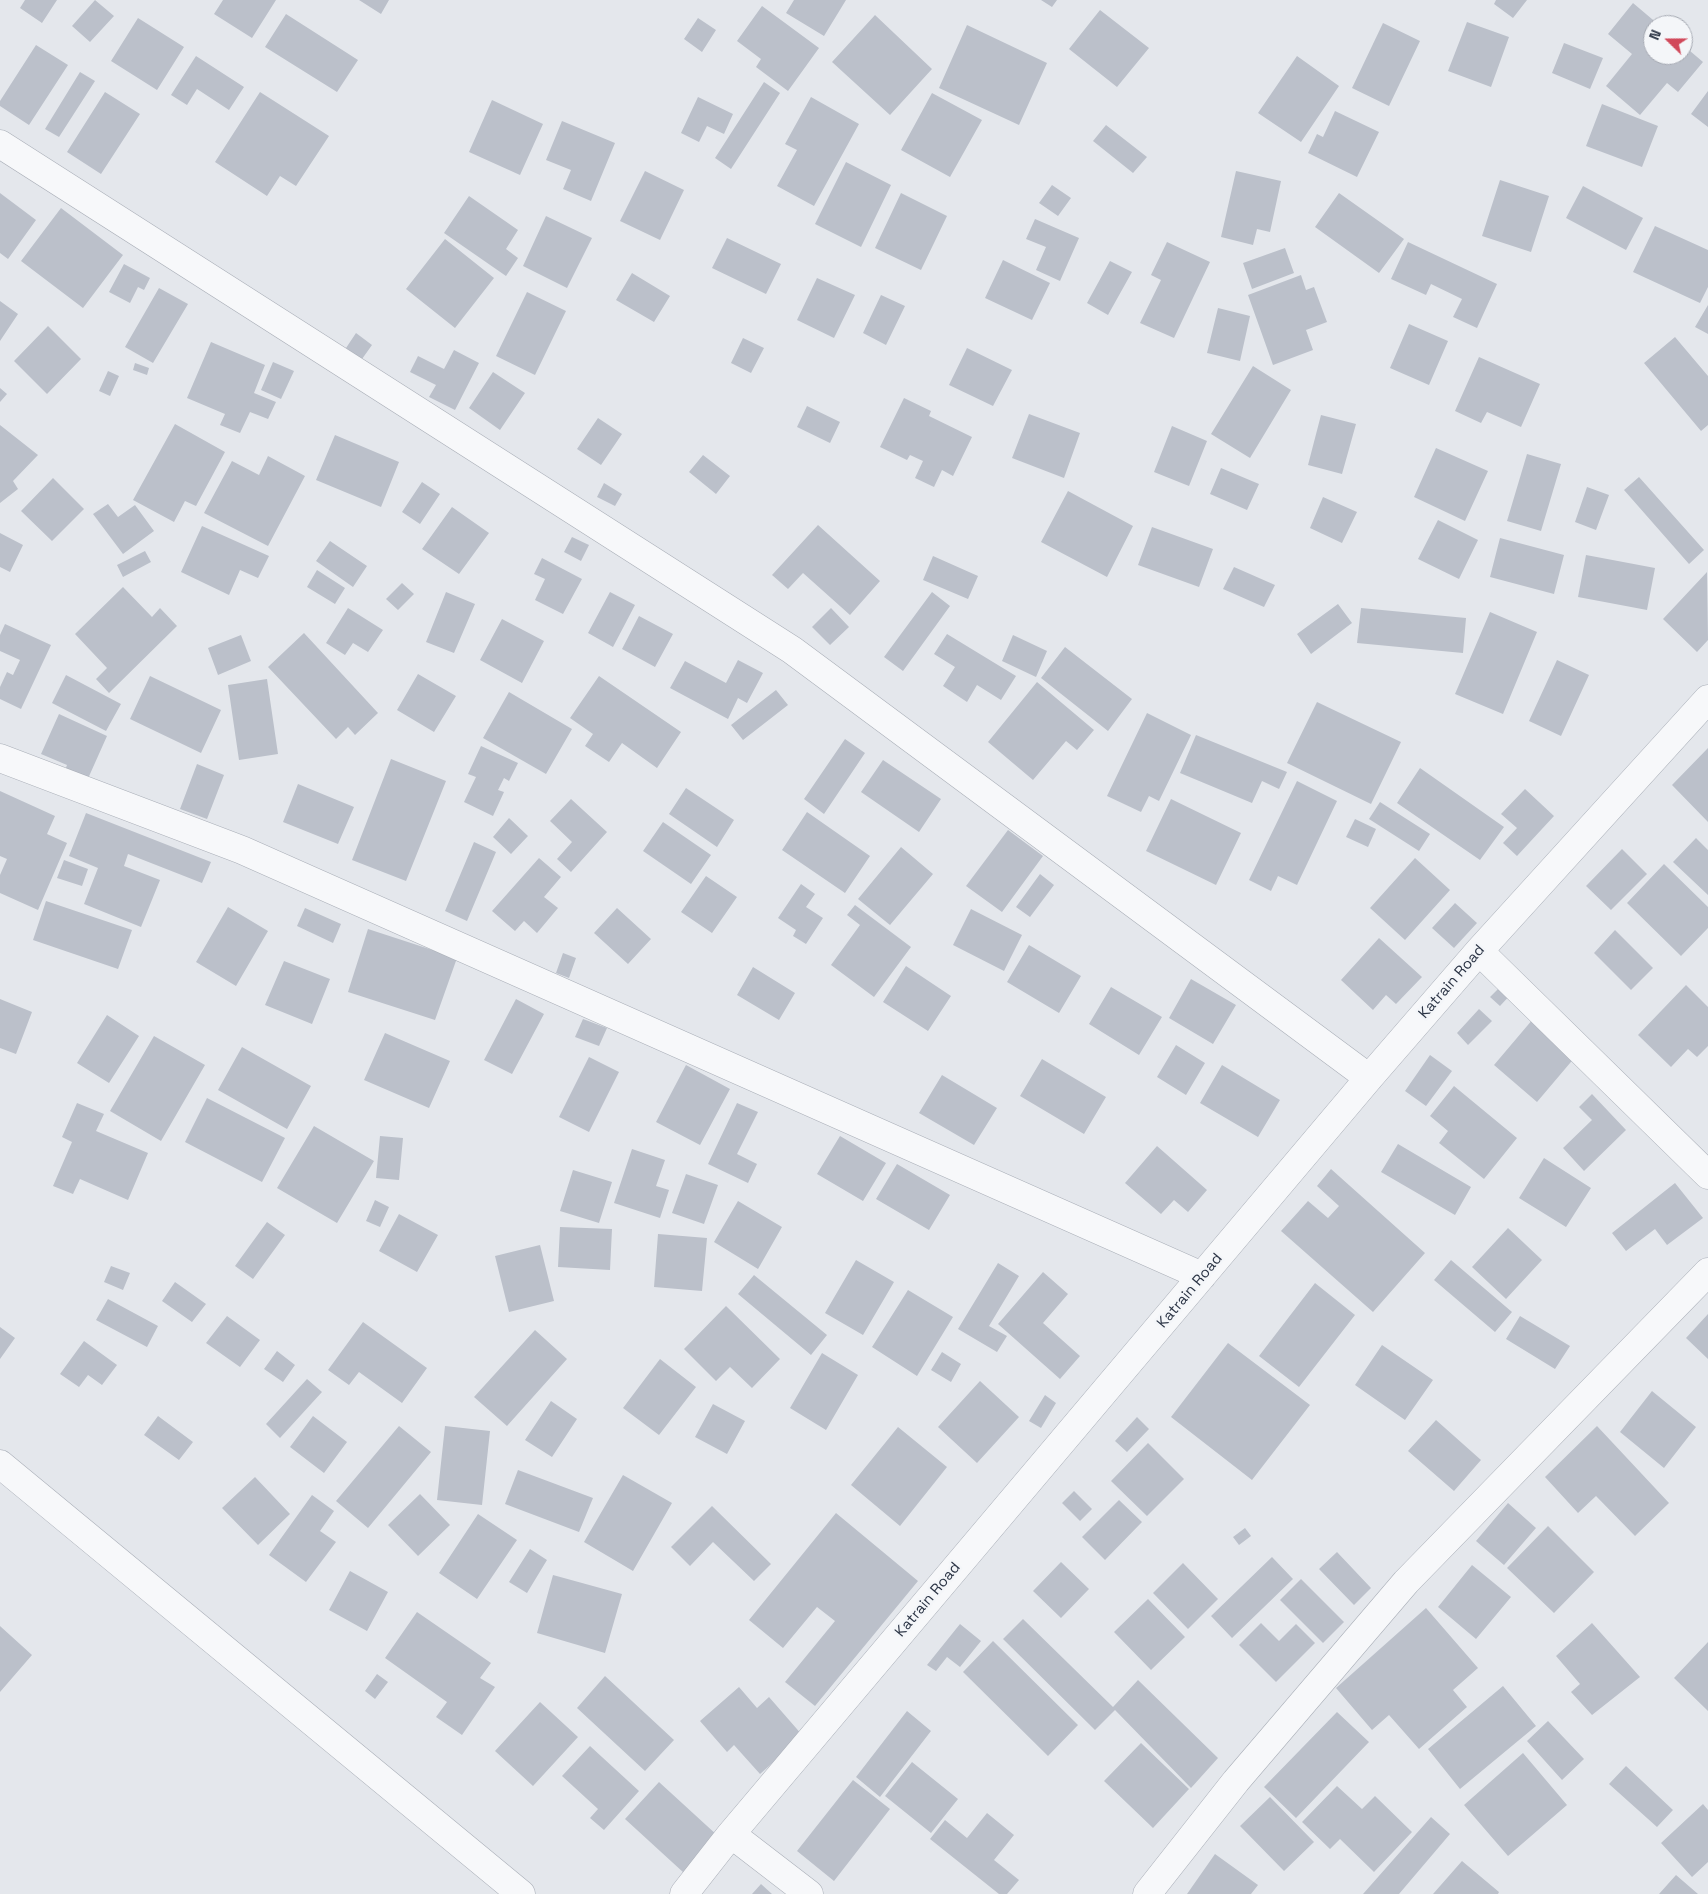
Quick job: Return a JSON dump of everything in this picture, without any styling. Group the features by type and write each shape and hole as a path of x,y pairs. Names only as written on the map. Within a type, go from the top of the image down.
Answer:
{"street":[{"path":"0,144 792,650 1369,1078"},
{"name":"Katrain Road","path":"684,1894 731,1834 1369,1078 1479,951 1708,699"},
{"path":"0,758 242,850 1202,1276"},
{"path":"1479,951 1708,1175"},
{"path":"1147,1894 1236,1782 1406,1582 1708,1272"},
{"path":"0,1464 521,1894"},
{"path":"731,1834 809,1894"}],"building":[{"path":"25,0 57,0 42,23 20,8"},
{"path":"95,0 114,16 90,42 72,26"},
{"path":"223,0 276,0 252,38 214,14"},
{"path":"359,0 389,0 381,14"},
{"path":"794,0 846,0 824,36 786,13"},
{"path":"1041,0 1057,0 1052,7"},
{"path":"1496,0 1527,0 1513,18 1494,4"},
{"path":"1633,3 1647,15 1643,15 1643,65 1693,65 1693,54 1703,62 1678,92 1667,83 1640,115 1606,86 1632,54 1608,34"},
{"path":"762,6 819,48 788,91 756,67 761,59 737,41"},
{"path":"1100,10 1149,48 1117,87 1069,49"},
{"path":"286,14 358,60 337,92 265,47"},
{"path":"875,15 932,69 890,115 832,62"},
{"path":"138,18 184,47 157,90 111,61"},
{"path":"698,18 716,30 702,52 684,39"},
{"path":"1467,22 1509,37 1491,87 1448,71"},
{"path":"1383,23 1420,41 1389,106 1352,88"},
{"path":"967,25 1047,63 1019,125 939,88"},
{"path":"1564,43 1603,58 1590,89 1552,73"},
{"path":"36,45 68,65 29,125 0,106 0,101"},
{"path":"196,56 244,87 229,110 197,89 187,105 171,95"},
{"path":"1297,56 1339,86 1301,142 1258,113"},
{"path":"80,72 95,81 59,137 45,129"},
{"path":"764,82 780,93 731,169 715,158"},
{"path":"1708,91 1708,127 1691,114"},
{"path":"105,92 140,114 101,174 67,152"},
{"path":"260,92 329,136 296,186 280,176 267,196 215,162"},
{"path":"932,93 982,120 950,177 901,150"},
{"path":"698,97 733,114 724,134 707,126 699,142 681,133"},
{"path":"811,97 859,124 814,206 777,186 797,150 785,144"},
{"path":"492,100 543,124 520,175 469,152"},
{"path":"1602,104 1658,126 1642,167 1586,146"},
{"path":"1335,111 1379,132 1357,177 1308,153 1317,134 1323,137"},
{"path":"562,121 615,143 591,201 563,189 571,170 546,160"},
{"path":"1106,125 1147,157 1133,173 1093,141"},
{"path":"846,162 891,185 861,247 815,224"},
{"path":"645,171 684,190 660,240 620,221"},
{"path":"1236,171 1281,181 1270,232 1257,229 1253,245 1221,237"},
{"path":"1500,180 1549,196 1531,252 1482,236"},
{"path":"1052,185 1071,198 1058,216 1039,203"},
{"path":"1583,186 1643,218 1626,250 1566,218"},
{"path":"0,193 36,220 8,259 0,253"},
{"path":"901,193 947,216 921,270 875,248"},
{"path":"1339,193 1404,239 1379,273 1315,227"},
{"path":"469,196 518,230 506,249 518,258 506,276 444,233"},
{"path":"61,208 123,255 83,308 21,261"},
{"path":"546,216 592,238 567,288 523,266"},
{"path":"1035,219 1079,238 1060,281 1036,270 1046,247 1026,239"},
{"path":"1655,226 1708,250 1708,287 1700,303 1633,272"},
{"path":"727,238 781,264 766,294 712,268"},
{"path":"445,239 494,278 455,328 406,289"},
{"path":"1167,242 1210,262 1174,338 1140,323 1161,280 1151,275"},
{"path":"1408,242 1497,284 1477,328 1453,317 1462,299 1431,284 1426,295 1391,279"},
{"path":"1285,248 1294,273 1252,289 1243,263"},
{"path":"1003,260 1050,283 1032,320 985,298"},
{"path":"1110,261 1132,272 1108,315 1087,303"},
{"path":"124,264 150,278 144,290 138,287 130,303 109,292"},
{"path":"632,273 670,296 654,322 616,300"},
{"path":"1301,275 1306,290 1314,287 1327,322 1306,330 1313,350 1273,365 1248,295"},
{"path":"817,278 855,295 834,338 797,320"},
{"path":"159,288 188,304 153,363 125,347"},
{"path":"527,292 566,311 535,375 496,356"},
{"path":"881,295 905,306 886,345 863,333"},
{"path":"0,301 18,314 0,341"},
{"path":"1708,305 1708,334 1695,327"},
{"path":"1218,308 1250,316 1240,361 1207,353"},
{"path":"1409,324 1448,341 1429,385 1390,368"},
{"path":"48,326 81,359 47,394 14,361"},
{"path":"356,333 372,345 362,359 346,348"},
{"path":"1675,337 1708,376 1708,425 1701,431 1644,363"},
{"path":"743,338 764,348 751,373 731,363"},
{"path":"211,342 265,365 254,393 276,402 268,419 250,412 240,433 220,425 225,414 187,398"},
{"path":"967,348 1012,370 993,406 949,385"},
{"path":"454,350 479,363 455,410 429,397 436,385 410,372 418,356 444,369"},
{"path":"1479,357 1540,384 1521,427 1487,412 1481,423 1455,411"},
{"path":"273,362 294,371 281,399 261,390"},
{"path":"135,363 149,368 147,375 133,370"},
{"path":"1253,366 1291,390 1250,458 1211,434"},
{"path":"108,371 119,376 110,396 99,391"},
{"path":"493,372 525,393 500,430 469,408"},
{"path":"0,388 7,394 0,402"},
{"path":"904,398 931,411 929,416 972,437 953,476 942,470 934,487 915,478 923,461 910,455 907,460 880,447"},
{"path":"807,406 840,422 830,443 797,427"},
{"path":"1029,414 1080,433 1064,478 1012,458"},
{"path":"1321,415 1356,424 1342,474 1308,465"},
{"path":"598,418 622,434 601,465 577,449"},
{"path":"175,424 225,452 196,506 185,501 174,522 133,500"},
{"path":"0,425 38,455 13,481 18,489 0,503"},
{"path":"1172,426 1207,441 1189,486 1154,472"},
{"path":"335,435 399,462 381,507 316,480"},
{"path":"1436,448 1488,471 1465,521 1414,497"},
{"path":"1527,454 1561,464 1541,531 1507,521"},
{"path":"703,455 730,476 716,494 689,472"},
{"path":"268,456 305,476 268,546 204,513 232,461 259,475"},
{"path":"1221,468 1259,484 1247,510 1210,494"},
{"path":"1639,477 1704,550 1689,564 1624,490"},
{"path":"53,478 84,509 52,541 21,511"},
{"path":"422,482 440,494 420,524 402,512"},
{"path":"604,483 622,494 615,506 597,497"},
{"path":"1587,487 1609,495 1596,530 1575,522"},
{"path":"1068,491 1133,526 1107,577 1041,542"},
{"path":"1323,497 1357,512 1342,543 1310,528"},
{"path":"108,504 118,517 135,505 154,531 123,554 93,514"},
{"path":"452,507 489,533 459,574 422,549"},
{"path":"1438,520 1478,540 1459,579 1418,559"},
{"path":"818,525 880,581 850,615 803,573 788,589 772,575"},
{"path":"202,526 269,556 258,578 240,570 229,595 181,572"},
{"path":"1152,527 1213,549 1199,587 1138,565"},
{"path":"0,533 23,545 10,572 0,567"},
{"path":"572,537 589,545 581,561 564,552"},
{"path":"1500,538 1564,555 1554,594 1490,577"},
{"path":"330,541 367,566 353,587 316,561"},
{"path":"145,551 151,562 123,577 117,565"},
{"path":"1586,555 1655,568 1647,610 1578,597"},
{"path":"933,556 978,576 968,599 923,580"},
{"path":"542,558 582,579 563,614 535,600 545,579 534,574"},
{"path":"1234,567 1275,585 1264,607 1223,589"},
{"path":"317,570 345,588 335,604 307,587"},
{"path":"1707,572 1708,640 1697,652 1663,619"},
{"path":"402,583 414,594 398,610 386,599"},
{"path":"123,587 152,617 160,608 177,626 109,693 96,679 107,668 75,634"},
{"path":"446,592 475,604 454,653 426,642"},
{"path":"610,592 635,605 613,647 588,633"},
{"path":"932,592 950,606 903,671 884,657"},
{"path":"1338,604 1352,623 1311,654 1297,634"},
{"path":"348,608 383,630 368,652 353,643 345,655 326,643"},
{"path":"831,608 849,627 830,645 812,627"},
{"path":"1361,608 1466,618 1463,653 1357,643"},
{"path":"1490,612 1537,632 1503,714 1455,694"},
{"path":"639,616 673,634 655,667 622,649"},
{"path":"502,619 544,641 522,683 480,660"},
{"path":"5,624 51,645 21,709 0,699 0,687 7,672 13,675 20,660 0,651 0,635"},
{"path":"304,633 378,713 355,735 348,727 336,739 268,667"},
{"path":"947,634 1016,676 1001,700 977,685 967,702 943,686 955,667 934,654"},
{"path":"241,635 251,661 218,675 208,648"},
{"path":"1013,635 1047,651 1036,677 1002,661"},
{"path":"1065,647 1132,699 1108,731 1041,678"},
{"path":"738,660 763,673 747,703 738,698 728,719 670,688 685,661 726,683"},
{"path":"1557,660 1589,675 1561,736 1529,721"},
{"path":"418,674 456,696 434,732 397,710"},
{"path":"66,675 121,704 106,731 52,703"},
{"path":"150,676 221,710 201,753 130,719"},
{"path":"599,676 681,732 657,768 622,743 609,762 585,746 593,734 570,718"},
{"path":"267,679 278,754 239,760 228,685"},
{"path":"1037,682 1094,730 1077,750 1066,741 1033,780 988,742"},
{"path":"776,690 788,705 743,740 731,725"},
{"path":"509,692 572,729 546,774 483,738"},
{"path":"1317,702 1401,742 1371,804 1287,763"},
{"path":"1147,713 1191,735 1159,801 1149,796 1141,812 1107,796"},
{"path":"59,714 107,736 86,783 64,773 67,765 41,754"},
{"path":"1196,735 1287,772 1279,789 1262,781 1252,803 1180,773"},
{"path":"845,739 865,753 824,814 804,799"},
{"path":"481,746 518,763 509,781 504,778 498,790 504,792 493,816 464,802 476,777 468,774"},
{"path":"1708,748 1708,822 1672,785"},
{"path":"391,759 446,781 406,881 352,860"},
{"path":"883,760 941,799 919,832 861,792"},
{"path":"197,764 224,775 207,819 180,809"},
{"path":"1420,768 1504,827 1480,860 1397,803"},
{"path":"1297,781 1337,801 1297,885 1278,876 1271,891 1249,880"},
{"path":"298,784 354,807 338,844 283,822"},
{"path":"686,788 734,820 717,847 669,814"},
{"path":"1525,789 1554,816 1517,856 1503,843 1517,828 1501,814"},
{"path":"0,791 55,816 47,834 67,843 38,910 0,893 0,875 7,859 0,856"},
{"path":"571,799 607,832 571,872 557,859 572,842 550,821"},
{"path":"1171,799 1241,833 1216,885 1146,851"},
{"path":"1380,802 1430,834 1419,851 1369,819"},
{"path":"807,812 870,856 845,893 782,850"},
{"path":"86,813 211,862 202,883 128,854 124,866 160,880 141,927 84,904 98,868 69,856"},
{"path":"509,818 528,836 511,854 493,837"},
{"path":"1355,819 1376,829 1368,847 1346,837"},
{"path":"663,822 711,855 691,884 643,851"},
{"path":"1008,830 1043,856 1002,912 966,886"},
{"path":"1696,838 1708,850 1708,895 1673,862"},
{"path":"474,842 496,852 467,921 445,911"},
{"path":"901,847 933,874 890,925 858,899"},
{"path":"1622,849 1647,874 1611,910 1586,886"},
{"path":"539,858 561,877 544,897 558,908 537,933 524,921 515,931 492,911"},
{"path":"1415,858 1450,890 1405,940 1370,908"},
{"path":"64,860 88,869 82,886 57,878"},
{"path":"1664,864 1708,907 1708,928 1681,956 1627,903"},
{"path":"1040,874 1054,885 1030,917 1016,907"},
{"path":"706,876 737,897 712,933 681,912"},
{"path":"801,884 815,894 806,907 823,918 806,944 793,936 796,930 778,918"},
{"path":"46,901 132,930 118,969 33,940"},
{"path":"1455,903 1477,923 1454,948 1432,928"},
{"path":"855,905 911,947 874,997 831,965 860,925 847,915"},
{"path":"228,907 268,931 236,986 196,962"},
{"path":"305,908 341,924 333,943 297,926"},
{"path":"617,908 651,939 628,964 594,933"},
{"path":"971,909 1022,935 1004,971 953,945"},
{"path":"368,929 457,958 435,1020 348,992"},
{"path":"1615,930 1653,968 1631,990 1594,953"},
{"path":"1379,938 1422,977 1396,1004 1386,995 1373,1010 1341,980"},
{"path":"1029,945 1081,976 1059,1013 1007,982"},
{"path":"563,953 576,958 569,978 556,973"},
{"path":"284,961 330,979 312,1024 265,1005"},
{"path":"906,966 951,996 928,1031 883,1002"},
{"path":"753,967 795,993 779,1020 737,995"},
{"path":"1191,979 1236,1005 1213,1044 1169,1018"},
{"path":"1504,983 1513,992 1500,1006 1490,997"},
{"path":"1686,985 1708,1007 1708,1046 1697,1057 1688,1049 1671,1067 1638,1035"},
{"path":"1111,987 1162,1017 1139,1055 1089,1024"},
{"path":"0,999 32,1012 16,1054 0,1048"},
{"path":"516,999 544,1014 512,1074 484,1060"},
{"path":"1479,1009 1492,1021 1468,1045 1457,1033"},
{"path":"107,1015 139,1036 109,1083 77,1063"},
{"path":"583,1019 607,1028 599,1046 575,1037"},
{"path":"1533,1019 1576,1056 1537,1102 1494,1065"},
{"path":"385,1033 450,1061 429,1108 364,1080"},
{"path":"154,1036 205,1065 161,1141 110,1111"},
{"path":"1176,1045 1205,1063 1186,1095 1157,1077"},
{"path":"242,1047 311,1086 287,1129 218,1090"},
{"path":"1430,1055 1452,1071 1426,1106 1405,1091"},
{"path":"589,1057 619,1072 589,1132 559,1117"},
{"path":"1042,1059 1106,1097 1084,1134 1020,1096"},
{"path":"686,1065 730,1089 700,1145 656,1122"},
{"path":"1222,1065 1280,1100 1258,1137 1200,1103"},
{"path":"942,1075 997,1108 974,1145 919,1113"},
{"path":"1454,1086 1517,1138 1484,1179 1439,1143 1448,1131 1430,1116"},
{"path":"1592,1094 1626,1130 1584,1171 1563,1148 1592,1120 1579,1107"},
{"path":"207,1098 285,1138 262,1182 185,1142"},
{"path":"77,1103 104,1114 96,1131 148,1153 128,1200 80,1179 73,1194 53,1186 72,1142 62,1137"},
{"path":"737,1103 758,1112 737,1154 757,1164 748,1183 708,1164"},
{"path":"314,1126 374,1161 337,1223 277,1188"},
{"path":"380,1136 403,1138 399,1180 376,1178"},
{"path":"840,1136 886,1163 863,1201 817,1174"},
{"path":"1398,1144 1471,1187 1455,1215 1381,1172"},
{"path":"1157,1146 1207,1190 1188,1212 1174,1200 1161,1214 1125,1183"},
{"path":"632,1149 665,1160 656,1186 669,1190 660,1218 614,1203"},
{"path":"1544,1158 1591,1188 1566,1227 1519,1198"},
{"path":"897,1164 950,1195 929,1230 876,1199"},
{"path":"1331,1169 1425,1253 1373,1312 1281,1231 1308,1201 1328,1218 1339,1206 1317,1186"},
{"path":"573,1170 612,1182 599,1223 560,1211"},
{"path":"686,1174 718,1185 704,1224 672,1213"},
{"path":"1675,1183 1703,1218 1667,1245 1655,1229 1626,1251 1612,1233"},
{"path":"375,1200 389,1207 380,1227 366,1221"},
{"path":"738,1201 782,1227 758,1269 714,1242"},
{"path":"399,1214 438,1235 417,1272 379,1251"},
{"path":"267,1222 285,1235 253,1279 235,1266"},
{"path":"560,1227 612,1229 610,1270 558,1267"},
{"path":"1508,1228 1542,1260 1506,1299 1472,1267"},
{"path":"658,1234 707,1238 702,1291 654,1287"},
{"path":"540,1245 554,1301 509,1312 495,1256"},
{"path":"856,1260 894,1282 863,1335 825,1313"},
{"path":"1451,1260 1512,1312 1495,1332 1434,1280"},
{"path":"998,1263 1019,1276 989,1326 1007,1336 997,1352 958,1329"},
{"path":"111,1266 130,1273 123,1290 104,1282"},
{"path":"1043,1272 1068,1294 1043,1323 1080,1356 1060,1379 998,1324"},
{"path":"754,1275 827,1335 811,1355 738,1294"},
{"path":"175,1282 206,1304 192,1322 162,1301"},
{"path":"1315,1283 1355,1315 1299,1387 1259,1356"},
{"path":"908,1290 953,1317 917,1376 872,1347"},
{"path":"108,1299 158,1326 147,1347 96,1320"},
{"path":"726,1306 780,1359 752,1388 730,1367 716,1381 684,1349"},
{"path":"1708,1314 1708,1359 1686,1338"},
{"path":"227,1316 260,1340 240,1367 206,1343"},
{"path":"1520,1316 1570,1346 1555,1369 1506,1339"},
{"path":"363,1322 427,1368 402,1403 359,1372 349,1385 328,1370"},
{"path":"0,1327 15,1338 0,1359"},
{"path":"535,1330 567,1359 507,1426 474,1397"},
{"path":"84,1341 117,1365 102,1385 88,1375 79,1387 60,1374"},
{"path":"1228,1343 1310,1405 1252,1480 1171,1417"},
{"path":"1382,1345 1433,1380 1405,1420 1355,1385"},
{"path":"277,1351 295,1365 283,1382 264,1369"},
{"path":"942,1352 961,1364 951,1382 931,1370"},
{"path":"822,1353 858,1375 826,1430 790,1408"},
{"path":"660,1359 696,1387 659,1435 623,1408"},
{"path":"307,1379 322,1392 280,1438 266,1424"},
{"path":"980,1381 1019,1417 977,1463 938,1427"},
{"path":"1652,1391 1696,1427 1664,1468 1620,1432"},
{"path":"1045,1395 1056,1403 1041,1428 1029,1421"},
{"path":"551,1401 577,1419 552,1457 525,1440"},
{"path":"713,1404 745,1421 727,1454 695,1437"},
{"path":"158,1416 193,1442 179,1460 144,1435"},
{"path":"313,1416 347,1442 324,1473 290,1447"},
{"path":"1137,1417 1149,1429 1127,1452 1115,1441"},
{"path":"1436,1420 1481,1460 1454,1491 1408,1451"},
{"path":"399,1426 431,1452 368,1528 336,1501"},
{"path":"445,1426 490,1431 482,1505 437,1500"},
{"path":"1597,1426 1669,1503 1635,1536 1596,1496 1578,1513 1545,1477"},
{"path":"898,1427 947,1467 900,1526 851,1485"},
{"path":"1148,1443 1184,1479 1147,1516 1111,1481"},
{"path":"518,1470 593,1498 579,1532 505,1504"},
{"path":"623,1475 672,1503 633,1571 584,1542"},
{"path":"255,1477 290,1514 258,1545 222,1508"},
{"path":"1074,1491 1092,1509 1080,1521 1062,1503"},
{"path":"420,1494 450,1525 418,1556 388,1525"},
{"path":"312,1495 334,1511 320,1531 336,1542 306,1582 269,1555"},
{"path":"1119,1500 1142,1522 1105,1560 1082,1537"},
{"path":"1508,1503 1536,1528 1504,1565 1476,1541"},
{"path":"712,1506 771,1564 754,1581 713,1542 690,1566 671,1547"},
{"path":"836,1513 918,1581 815,1706 785,1682 835,1621 817,1607 783,1648 749,1620"},
{"path":"478,1514 517,1540 477,1599 439,1573"},
{"path":"1548,1526 1594,1572 1554,1613 1507,1568"},
{"path":"1245,1528 1251,1536 1239,1545 1233,1537"},
{"path":"530,1549 547,1560 527,1593 509,1582"},
{"path":"1337,1552 1371,1588 1354,1605 1319,1569"},
{"path":"1272,1557 1293,1579 1232,1638 1211,1616"},
{"path":"1061,1562 1089,1589 1061,1618 1033,1591"},
{"path":"1183,1563 1218,1599 1188,1629 1153,1593"},
{"path":"1472,1565 1511,1597 1476,1639 1438,1607"},
{"path":"350,1571 388,1592 367,1631 329,1610"},
{"path":"553,1575 622,1594 605,1653 537,1633"},
{"path":"1301,1579 1344,1622 1323,1643 1280,1600"},
{"path":"1148,1599 1185,1637 1151,1670 1114,1632"},
{"path":"1426,1608 1478,1668 1453,1690 1467,1707 1419,1749 1389,1715 1372,1730 1336,1688"},
{"path":"417,1612 491,1663 480,1678 495,1687 462,1735 436,1717 447,1702 385,1658"},
{"path":"1023,1619 1113,1707 1138,1680 1218,1758 1191,1788 1115,1710 1095,1730 1003,1639"},
{"path":"1261,1623 1279,1641 1296,1624 1315,1643 1276,1682 1239,1645"},
{"path":"1592,1623 1640,1677 1592,1715 1571,1692 1580,1684 1556,1656"},
{"path":"960,1624 981,1641 960,1667 947,1657 936,1671 927,1665"},
{"path":"0,1626 32,1655 0,1692"},
{"path":"993,1641 1078,1725 1048,1756 963,1672"},
{"path":"1708,1642 1708,1711 1674,1678"},
{"path":"377,1674 388,1682 375,1699 365,1691"},
{"path":"605,1676 674,1740 645,1771 577,1708"},
{"path":"1503,1686 1536,1726 1460,1789 1428,1749"},
{"path":"739,1687 757,1708 769,1697 803,1736 760,1774 734,1745 727,1752 700,1721"},
{"path":"540,1702 578,1737 533,1786 495,1751"},
{"path":"907,1711 931,1731 880,1797 856,1777"},
{"path":"1337,1712 1369,1742 1296,1818 1264,1787"},
{"path":"1548,1721 1584,1759 1562,1780 1527,1741"},
{"path":"1141,1743 1189,1789 1153,1828 1104,1781"},
{"path":"590,1746 639,1791 604,1830 590,1818 598,1809 562,1776"},
{"path":"1523,1753 1567,1805 1508,1856 1464,1805"},
{"path":"912,1762 958,1799 931,1833 885,1796"},
{"path":"1626,1766 1673,1810 1657,1827 1609,1784"},
{"path":"853,1780 890,1809 834,1881 797,1851"},
{"path":"659,1782 718,1836 684,1873 625,1819"},
{"path":"1337,1786 1362,1809 1375,1796 1412,1832 1374,1872 1340,1839 1330,1849 1302,1822"},
{"path":"1270,1797 1314,1842 1284,1871 1240,1826"},
{"path":"1703,1804 1708,1810 1708,1862 1692,1877 1661,1843"},
{"path":"987,1813 1014,1835 994,1860 1019,1880 1007,1894 999,1894 930,1839 945,1820 967,1838"},
{"path":"1431,1817 1450,1834 1399,1894 1363,1894"},
{"path":"1215,1854 1258,1885 1251,1894 1187,1894"},
{"path":"1462,1861 1499,1892 1498,1894 1433,1894"},
{"path":"1676,1875 1698,1894 1659,1894"},
{"path":"761,1884 772,1894 752,1894"}]}
